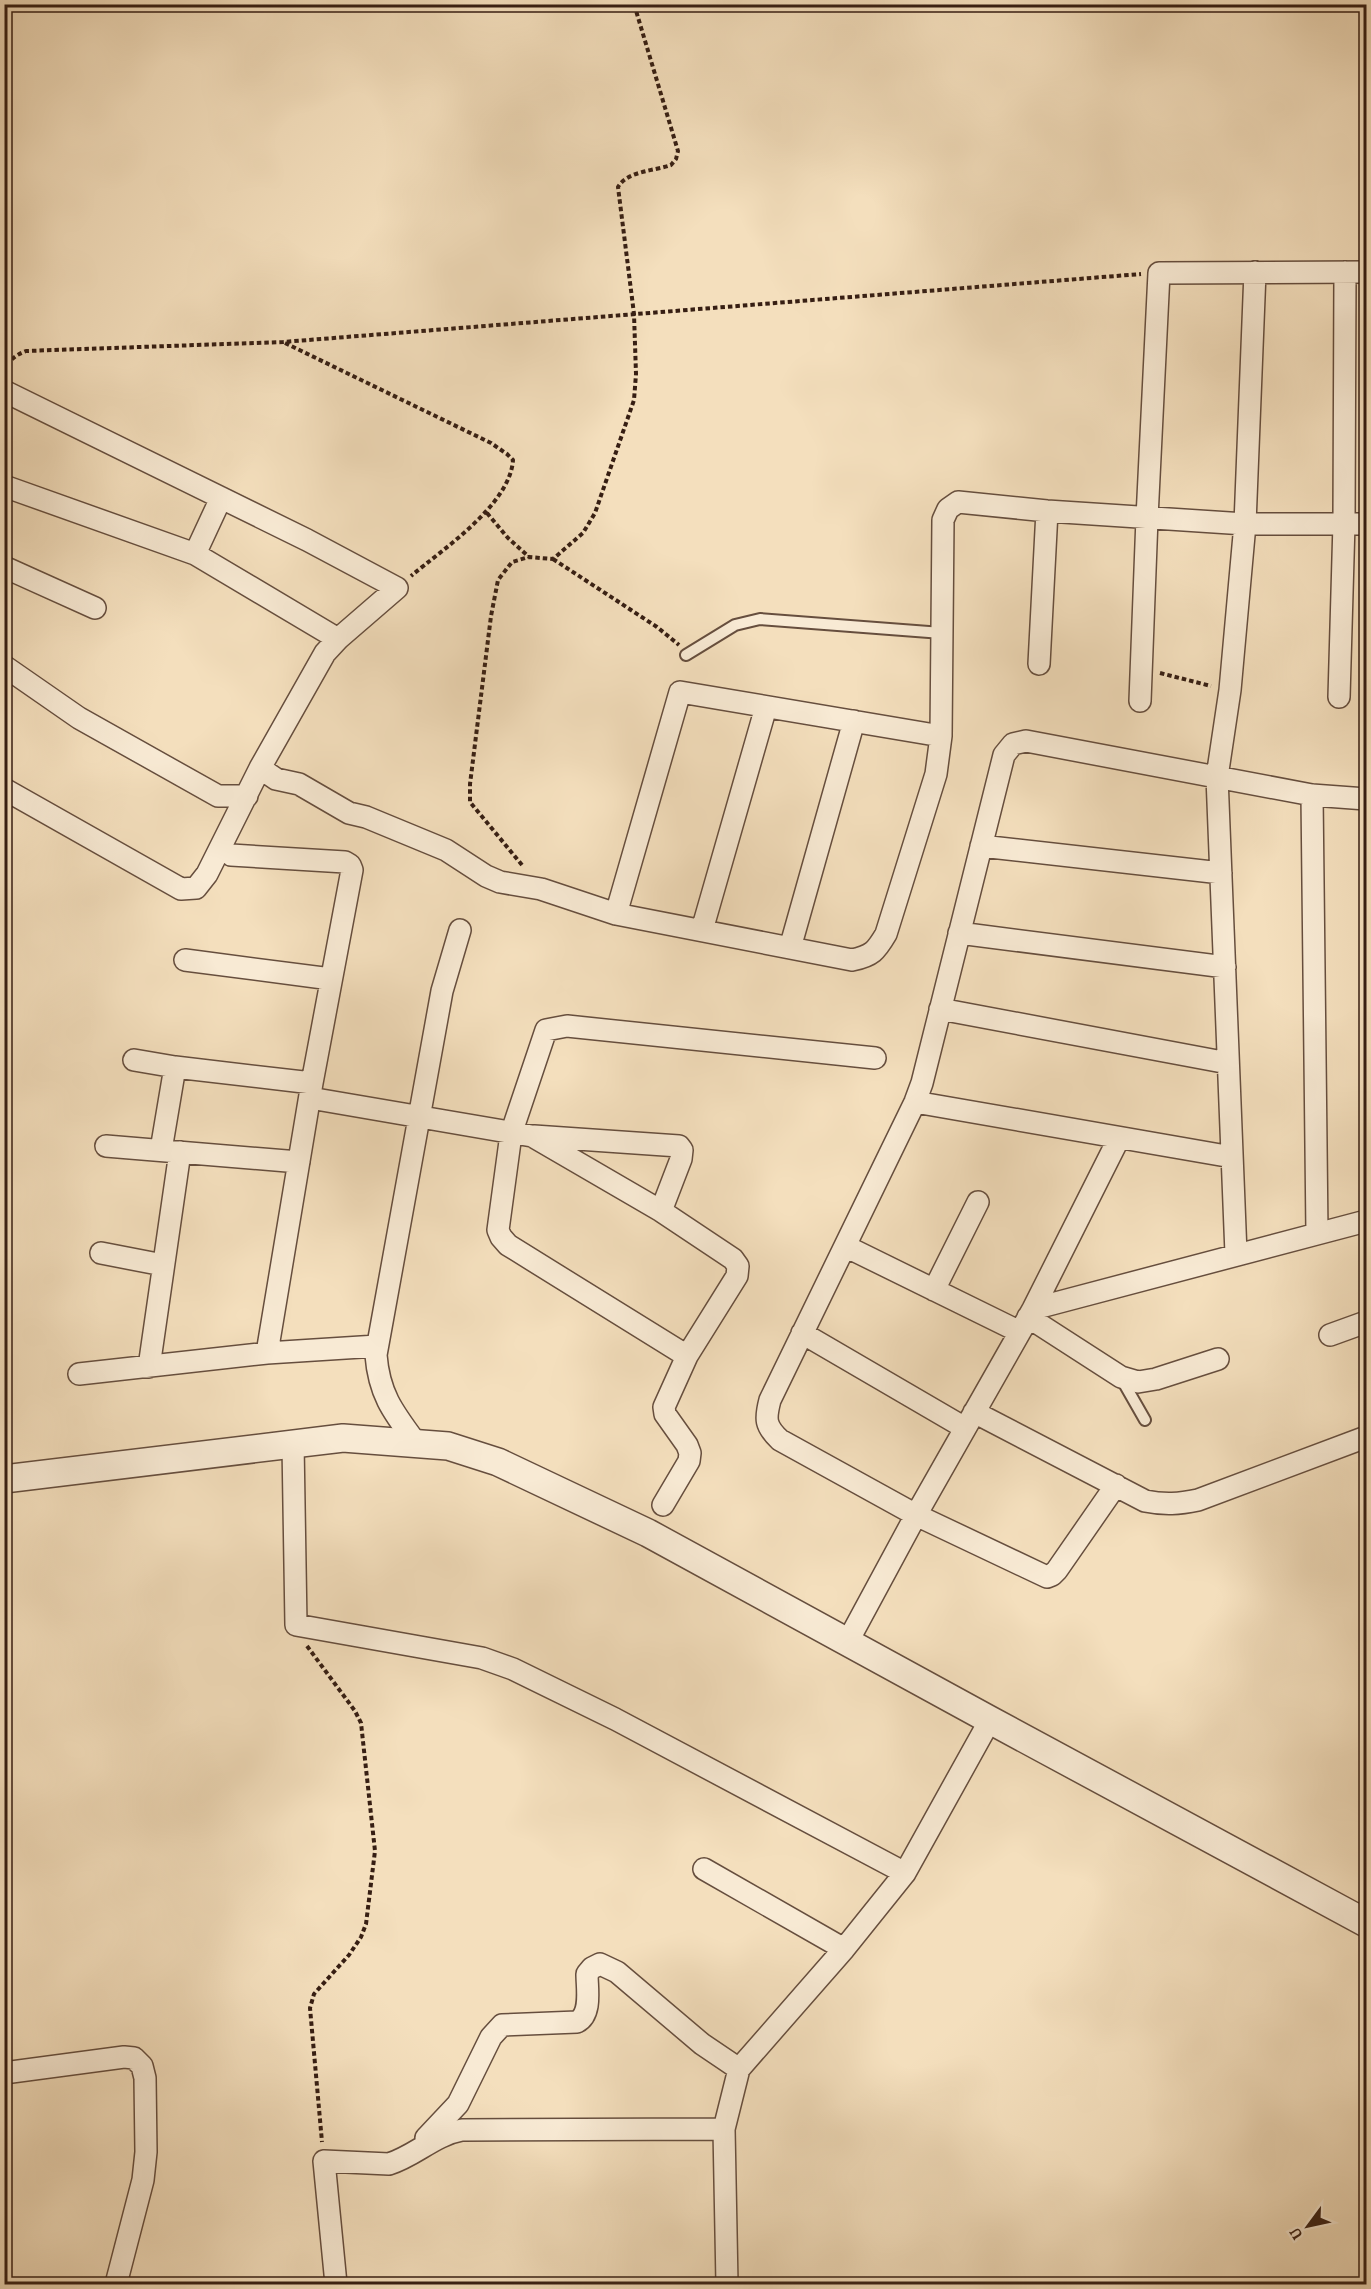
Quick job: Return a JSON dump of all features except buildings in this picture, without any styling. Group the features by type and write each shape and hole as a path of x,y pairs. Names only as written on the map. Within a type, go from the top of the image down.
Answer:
{"street":[{"path":"1140,701 1160,273 1356,272 1344,523 1339,697"},
{"path":"1236,1254 1217,777 1230,690 1245,524 1255,273"},
{"path":"4,391 397,588 325,653 260,768 207,874 196,888 181,889 4,789"},
{"path":"4,486 195,554 338,639"},
{"path":"195,554 221,498"},
{"path":"260,768 276,779 299,784 349,813 366,817 446,850 493,879 541,888 616,914 852,960 866,957 878,948 886,933 936,774 941,736 943,520 948,509 958,502 1047,511 1245,524 1344,523 1366,525"},
{"path":"1039,664 1047,511"},
{"path":"4,567 95,608"},
{"path":"4,666 79,718 218,796 247,796"},
{"path":"616,914 680,692 941,736"},
{"path":"702,930 766,707"},
{"path":"790,948 854,721"},
{"path":"1116,1485 1057,1570 1050,1576 1035,1572 916,1515 780,1440 770,1431 766,1416 770,1400 915,1102 1004,755 1013,744 1026,741 1312,795 1366,799"},
{"path":"1312,795 1317,1233"},
{"path":"981,846 1221,873"},
{"path":"231,855 345,862 350,865 352,875 346,894 267,1353"},
{"path":"416,1443 393,1412 383,1393 377,1377 377,1346 421,1118 442,991 460,930"},
{"path":"959,933 1225,967"},
{"path":"184,960 331,979"},
{"path":"940,1009 1228,1063"},
{"path":"687,1356 508,1245 501,1237 498,1230 546,1030 567,1026 875,1058"},
{"path":"134,1060 311,1091 421,1118 521,1135 679,1146 682,1150 681,1158 661,1211"},
{"path":"148,1367 163,1265 175,1067"},
{"path":"915,1102 1232,1157"},
{"path":"521,1135 661,1211 728,1255 738,1266 737,1276 732,1286 687,1356 664,1407 669,1421 687,1445 690,1453 689,1461 663,1505"},
{"path":"848,1641 1027,1319 1119,1138"},
{"path":"106,1146 299,1162"},
{"path":"934,1290 978,1202"},
{"path":"1027,1319 1236,1254 1366,1221"},
{"path":"845,1246 934,1290 1027,1319 1121,1377 1138,1382 1156,1379 1218,1359"},
{"path":"101,1253 163,1265"},
{"path":"1330,1335 1366,1322"},
{"path":"802,1333 969,1420 1116,1485 1145,1501 1163,1505 1177,1505 1198,1500 1366,1437"},
{"path":"79,1374 267,1353 377,1346"},
{"path":"4,1479 343,1438 448,1446 498,1462 648,1533 1366,1923"},
{"path":"293,1444 296,1625 482,1658 513,1669 615,1719 904,1873"},
{"path":"727,2284 724,2129 739,2069 844,1949 904,1873 990,1720"},
{"path":"704,1869 844,1949"},
{"path":"413,2152 458,2104 495,2031 502,2025 577,2022 582,2019 587,2011 587,1974 600,1964 617,1972 702,2044 739,2069"},
{"path":"4,2073 124,2057 134,2058 142,2067 145,2078 146,2152 143,2181 116,2284"},
{"path":"336,2284 324,2161 389,2164 447,2132 462,2130 724,2129"}],"lane":[{"path":"686,655 735,625 760,619 942,633"},
{"path":"1121,1377 1145,1420"}],"path":[{"path":"553,560 583,533 595,513 634,400 636,374 634,314 618,187 621,181 628,177 671,165 678,151 634,4"},
{"path":"4,382 8,363 16,355 26,351 283,342 1160,273"},
{"path":"283,342 491,443 513,460 512,472 487,513 397,588"},
{"path":"487,513 508,538 529,557"},
{"path":"541,888 470,802 470,784 489,627 498,580 512,562 529,557 553,560 675,639 686,655"},
{"path":"1142,668 1230,690"},
{"path":"296,1625 305,1644 355,1711 361,1723 375,1851 366,1924 361,1937 349,1955 314,1994 310,2008 324,2161"}]}
